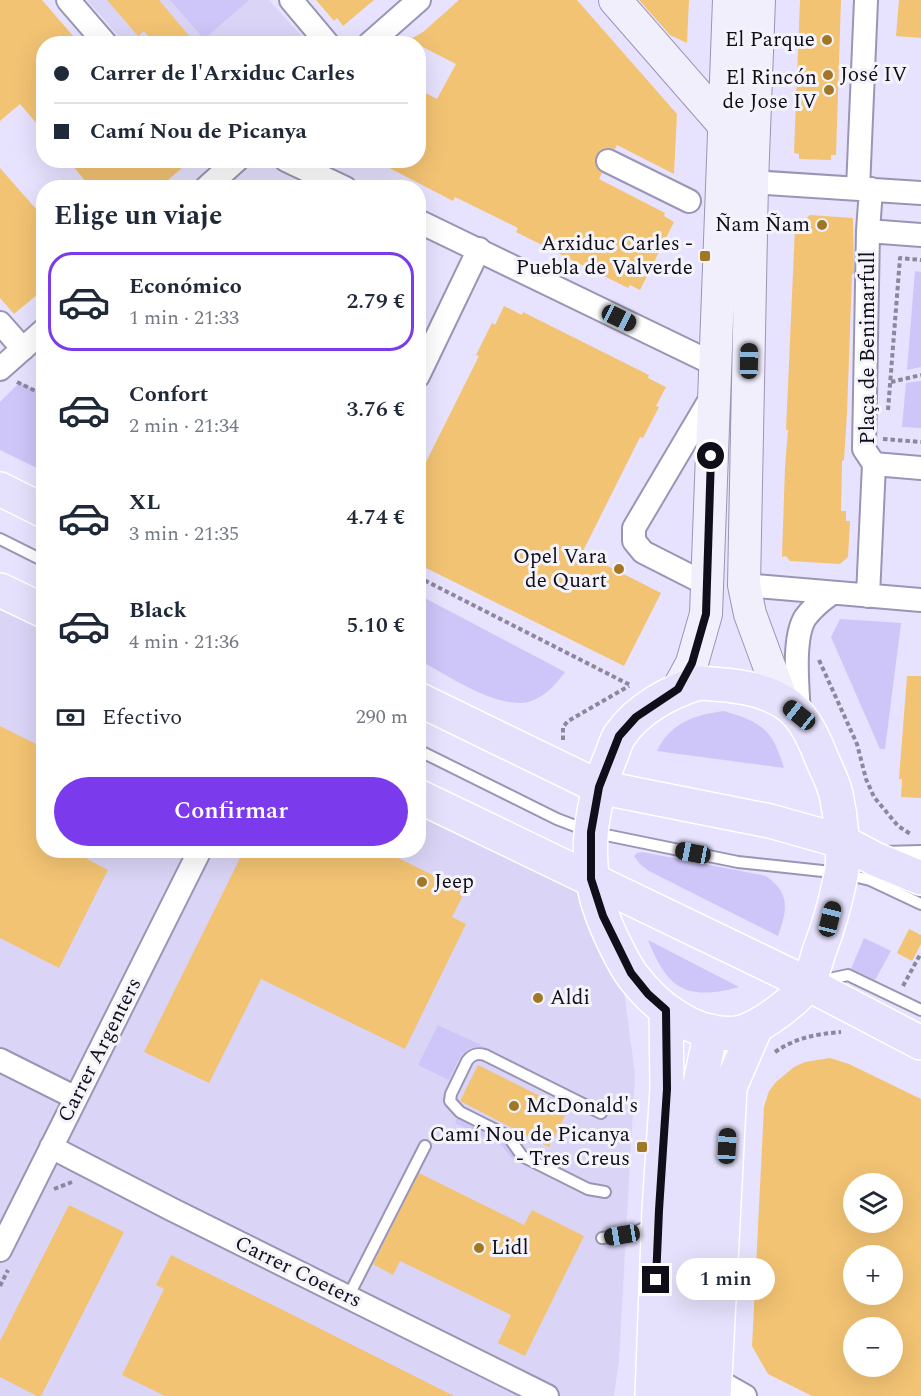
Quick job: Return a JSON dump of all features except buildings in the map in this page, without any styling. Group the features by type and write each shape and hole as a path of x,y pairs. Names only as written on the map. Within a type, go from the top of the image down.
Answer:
{"main road":[{"path":"615,0 724,125"},
{"path":"678,689 692,663 706,614 729,0"},
{"path":"715,1388 730,1087 764,1041 784,1007 808,984 826,935 841,873 841,842 836,793 812,734 790,708 750,614 744,585 752,182 759,0"},
{"path":"0,489 36,507"},
{"path":"0,590 36,608"},
{"path":"764,1041 736,1033 711,1031 687,1023 666,1010 648,994 631,973 603,916 591,879 591,832 599,787 619,736 636,717 678,689 699,683 740,685 790,708"},
{"path":"426,703 599,787 770,820 841,842 921,878"},
{"path":"426,800 808,984 921,1044"},
{"path":"652,1396 659,1210 667,1089 666,1010"},
{"path":"681,1396 699,1088 711,1031"}],"street":[{"path":"68,0 99,36"},
{"path":"291,0 321,36"},
{"path":"378,36 419,0"},
{"name":"Plaça de Benimarfull","path":"866,0 864,189 868,231 864,449 874,465 868,596"},
{"path":"608,161 688,201"},
{"path":"303,168 328,180"},
{"path":"752,182 921,193"},
{"path":"426,225 479,249 715,379 634,528 634,541 643,552 706,584"},
{"name":"Plaça de Benimarfull","path":"868,231 921,235"},
{"path":"426,359 479,249"},
{"path":"0,323 23,349"},
{"path":"6,374 23,349 36,337"},
{"name":"Plaça de Benimarfull","path":"874,465 921,468"},
{"path":"744,585 921,600"},
{"path":"790,708 803,620 815,606 832,593"},
{"path":"875,859 921,857"},
{"name":"Carrer Argenters","path":"5,1258 51,1147 196,858"},
{"path":"0,1060 75,1098"},
{"name":"Carrer Coeters","path":"51,1147 547,1396"},
{"path":"715,1388 745,1396"}],"lane":[{"path":"0,539 36,557"},
{"path":"426,754 557,819 591,832 738,862 841,873 870,880 921,904"},
{"path":"808,984 848,975 921,1010"},
{"path":"601,1113 477,1053 467,1060 450,1101 453,1107 460,1112 508,1136 522,1156 588,1189 605,1192"},
{"path":"348,1297 425,1146"},
{"path":"602,1238 635,1233 646,1228 659,1210"}],"path":[{"path":"888,416 900,258 921,260"},
{"path":"6,374 36,391"},
{"path":"891,382 921,375"},
{"path":"887,428 886,440 921,442"},
{"path":"426,581 630,685"},
{"path":"816,653 857,744 866,779 874,797 898,826 921,838"},
{"path":"563,727 572,718 640,680"},
{"path":"899,992 921,953"},
{"path":"764,1041 787,1044 820,1033 841,1032"},
{"path":"48,1194 61,1185 78,1182"},
{"path":"0,1286 5,1258"}],"shaded area":[{"path":"87,0 269,0 302,36 119,36"},
{"path":"170,0 249,0 207,36 201,36"},
{"path":"915,271 921,272 921,367 907,370"},
{"path":"921,381 921,428 902,427 906,383"},
{"path":"20,382 36,390 36,468 0,450 0,402"},
{"path":"426,599 565,672 543,695 521,703 491,697 426,664"},
{"path":"0,610 36,620 36,858 426,858 426,797 583,880 621,968 635,1074 619,1360 614,1396 0,1396"},
{"path":"840,619 901,623 885,749 880,749 831,637"},
{"path":"724,711 748,719 764,729 775,744 784,768 657,751 669,733 685,722 703,715"},
{"path":"642,852 766,876 780,889 785,903 778,936 649,871 634,856"},
{"path":"864,938 891,951 875,980 851,969"},
{"path":"648,940 739,987 706,993 682,988 663,970"},
{"path":"438,1025 487,1048 467,1050 449,1080 418,1065"},
{"path":"457,1118 505,1142 521,1161 512,1158 501,1145 455,1123"}],"place":[{"name":"El Parque","path":"827,40"},
{"name":"José IV","path":"828,75"},
{"name":"El Rincón de Jose IV","path":"829,90"},
{"name":"Ñam Ñam","path":"822,225"},
{"name":"Arxiduc Carles - Puebla de Valverde","path":"705,256"},
{"name":"Opel Vara de Quart","path":"619,569"},
{"name":"Jeep","path":"422,882"},
{"name":"Aldi","path":"538,998"},
{"name":"McDonald's","path":"514,1106"},
{"name":"Camí Nou de Picanya - Tres Creus","path":"642,1147"},
{"name":"Lidl","path":"479,1248"}],"route":[{"path":"656,1280 667,1089 666,1010 648,994 631,973 603,916 591,879 591,832 599,787 619,736 636,717 678,689 692,663 701,636 706,614 711,456"}]}
